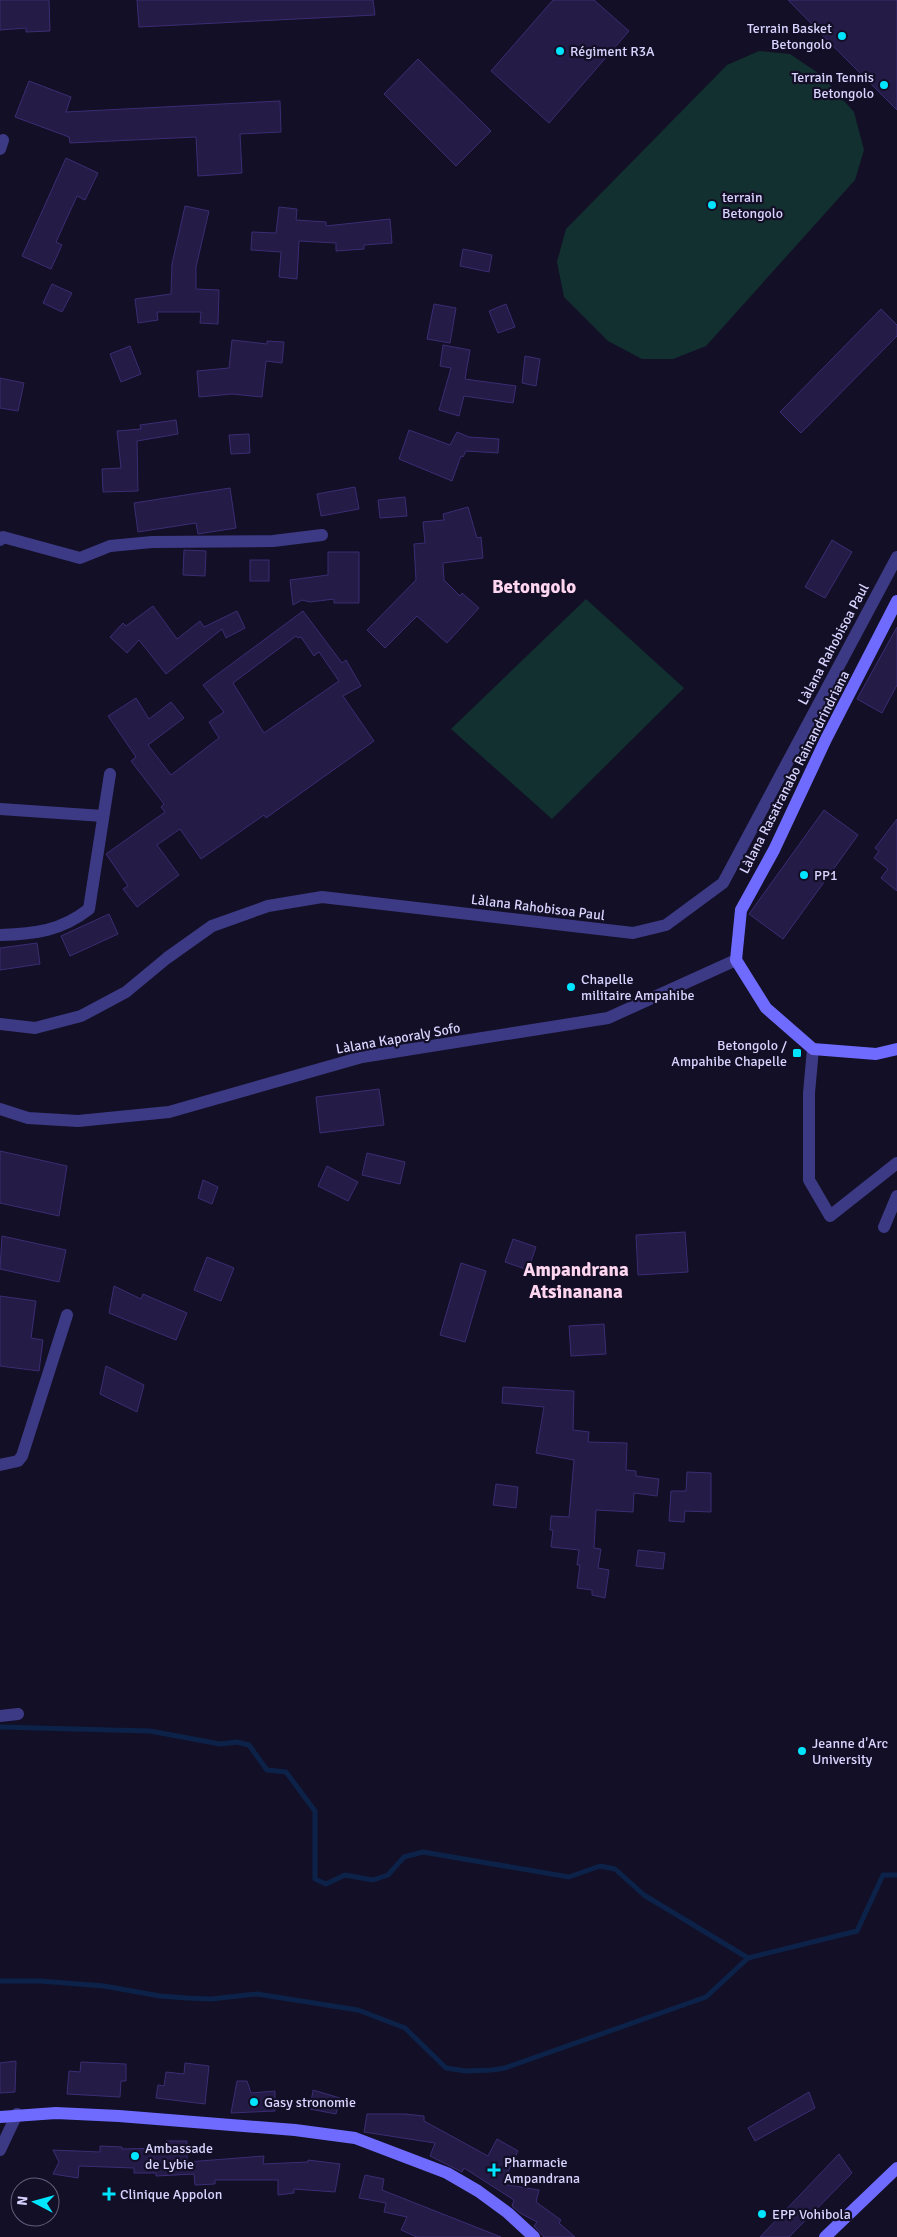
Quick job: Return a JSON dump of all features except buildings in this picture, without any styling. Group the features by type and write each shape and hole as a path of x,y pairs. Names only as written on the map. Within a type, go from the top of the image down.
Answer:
{"main road":[{"name":"Làlana Rasatranabo Rainandrindriana","path":"736,960 741,910 774,850 826,739 897,601"},
{"path":"736,960 766,1008 813,1049 876,1054 897,1049"},
{"path":"0,2117 18,2114 56,2113 119,2116 295,2130 355,2138 446,2173 478,2191 508,2213 534,2237"},
{"path":"825,2237 897,2168"}],"street":[{"path":"0,540 2,537 80,558 118,546 152,542 273,541 322,535"},
{"name":"Làlana Rahobisoa Paul","path":"0,1024 35,1028 81,1016 126,992 167,958 212,926 268,906 322,897 633,933 666,926 723,883 897,557"},
{"path":"0,936 36,934 73,922 89,909 110,774"},
{"path":"0,809 104,816"},
{"name":"Làlana Kaporaly Sofo","path":"0,1109 28,1118 78,1121 169,1112 362,1057 608,1018 736,960"},
{"path":"813,1049 809,1092 809,1180 830,1216 897,1162"},
{"path":"884,1227 897,1196"},
{"path":"0,1465 18,1461 22,1456 67,1315"},
{"path":"0,1716 18,1714"},
{"path":"0,2150 18,2114"}],"green space":[{"name":"terrain Betongolo","path":"759,51 790,54 821,75 854,112 864,150 855,180 706,346 673,359 642,359 608,341 564,297 557,262 566,229 727,65"},
{"path":"586,599 684,688 552,819 451,729"}],"waterway":[{"path":"0,1727 150,1731 220,1744 237,1742 249,1745 267,1770 286,1772 315,1811 315,1879 326,1884 345,1875 373,1880 388,1875 404,1857 423,1852 569,1877 600,1866 615,1869 644,1895 748,1958"},
{"path":"0,1981 40,1981 104,1986 160,1996 187,1998 211,1999 257,1994 358,2010 405,2028 446,2068 466,2071 492,2070 505,2068 706,1997 748,1958 857,1931 883,1875 897,1875"}],"place":[{"name":"Terrain Basket Betongolo","path":"842,36"},
{"name":"Régiment R3A","path":"560,51"},
{"name":"Terrain Tennis Betongolo","path":"884,85"},
{"name":"terrain Betongolo","path":"712,205"},
{"name":"PP1","path":"804,875"},
{"name":"Chapelle militaire Ampahibe","path":"571,987"},
{"name":"Betongolo / Ampahibe Chapelle","path":"797,1053"},
{"name":"Jeanne d'Arc University","path":"802,1751"},
{"name":"Gasy stronomie","path":"254,2102"},
{"name":"Ambassade de Lybie","path":"135,2156"},
{"name":"Pharmacie Ampandrana","path":"494,2170"},
{"name":"Clinique Appolon","path":"109,2194"},
{"name":"EPP Vohibola","path":"762,2214"}],"district":[{"name":"Betongolo","path":"534,586"},
{"name":"Ampandrana Atsinanana","path":"576,1280"}]}
